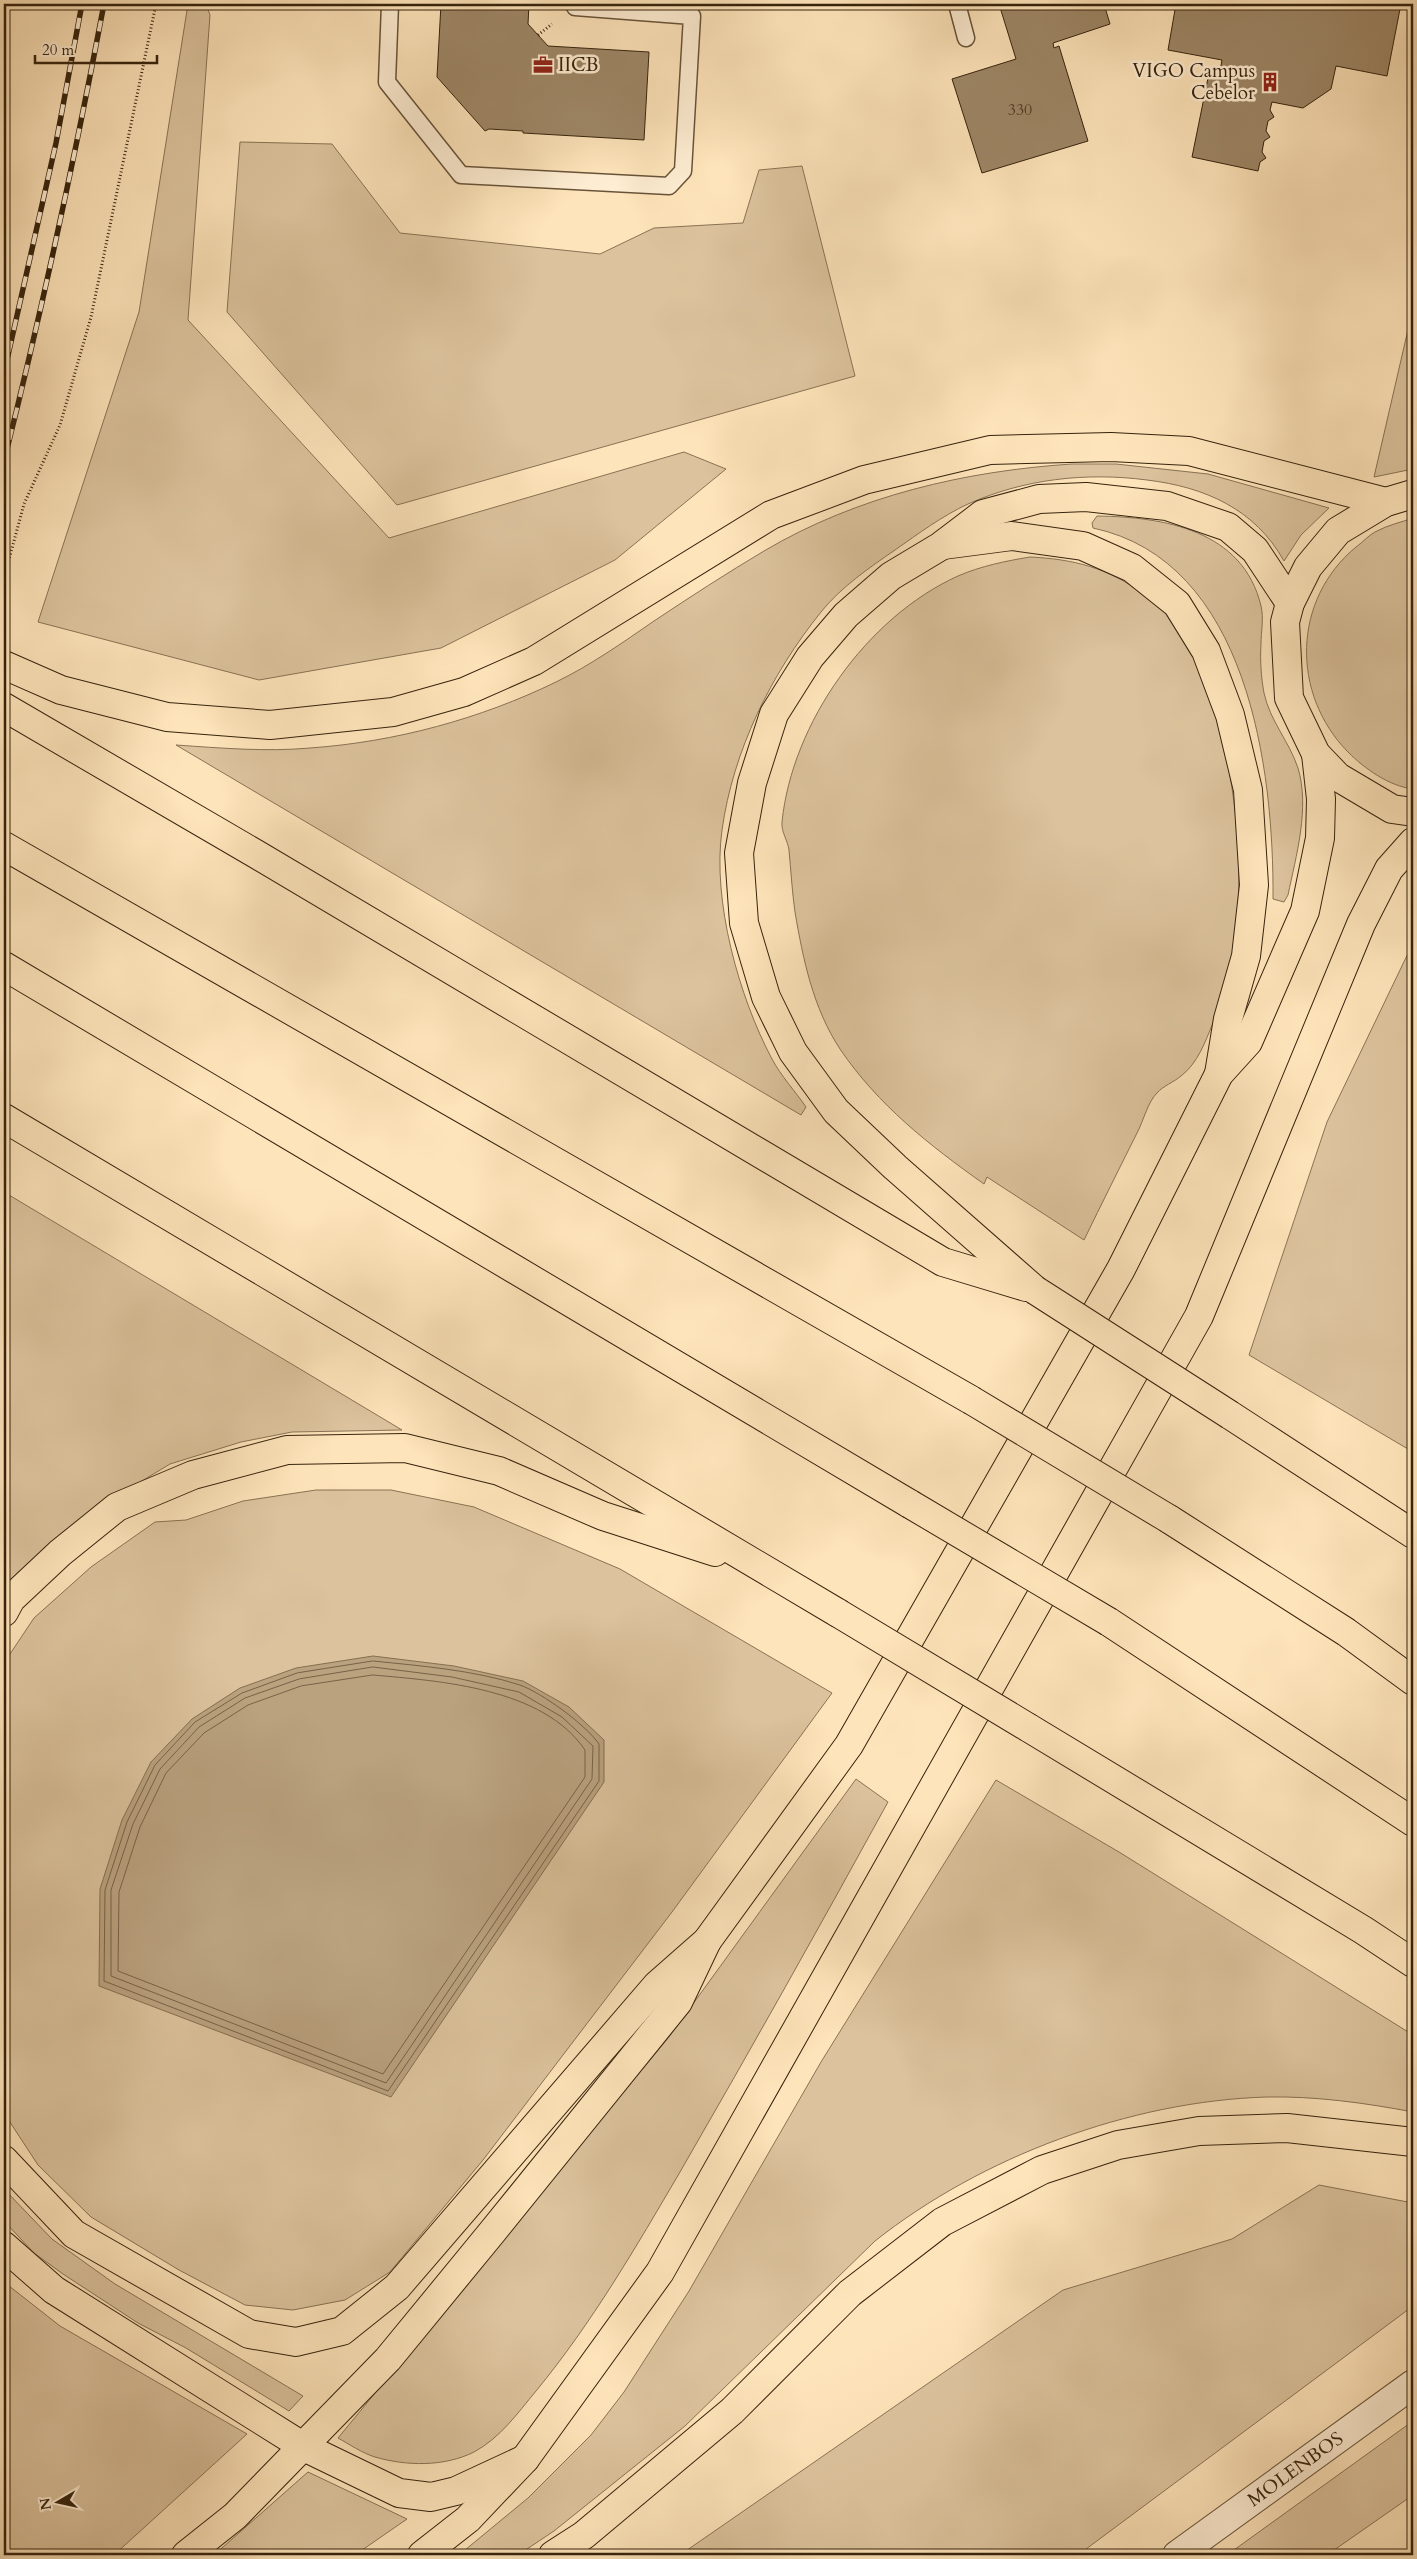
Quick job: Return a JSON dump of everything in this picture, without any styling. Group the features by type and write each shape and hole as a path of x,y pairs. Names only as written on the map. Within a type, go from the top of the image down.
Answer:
{"main road":[{"path":"4,665 61,690 167,717 270,725 393,712 464,692 534,661 771,515 864,480 990,450 1111,447 1189,451 1386,502"},
{"path":"1413,494 1386,502 1338,531 1308,567 1290,603 1285,622 1288,698 1316,754 1338,777 1392,809 1413,812"},
{"path":"1290,603 1255,550 1228,528 1167,506 1086,497 1039,499 983,514 941,546 891,576 846,615 810,657 774,714 752,783 739,853 744,923 770,1005 793,1052 836,1111 895,1167 1035,1290 1413,1534"},
{"path":"941,546 1012,536 1083,546 1132,568 1177,604 1206,651 1230,715 1248,790 1254,885 1246,956 1228,1020 1219,1074"},
{"path":"4,707 273,864 942,1262 1035,1290"},
{"path":"186,2555 234,2516 304,2447 388,2359 678,2002 707,1941 850,1745 1122,1269 1219,1074 1248,1042 1305,911 1320,838 1321,798 1316,754"},
{"path":"422,2555 468,2519 525,2459 660,2272 1199,1316 1361,924 1389,869 1413,842"},
{"path":"4,846 971,1400 1169,1519 1346,1632 1413,1681"},
{"path":"4,966 1109,1622 1413,1822"},
{"path":"4,1118 762,1566 1362,1930 1413,1963"},
{"path":"4,1612 11,1599 60,1553 117,1507 193,1475 287,1450 405,1448 499,1471 603,1516 762,1566"},
{"path":"4,2160 74,2234 249,2334 296,2342 342,2331 397,2287 657,1986 707,1941"},
{"path":"553,2555 584,2535 732,2412 850,2293 942,2222 1042,2170 1118,2145 1199,2131 1287,2128 1413,2142"},
{"path":"4,2246 54,2290 304,2447 399,2492 431,2497 456,2492 525,2459"}],"street":[{"name":"MOLENBOS","path":"1177,2555 1413,2384"}],"lane":[{"path":"390,4 387,82 461,175 669,186 683,172 692,10 575,7 575,4"},
{"path":"957,4 966,38"}],"path":[{"path":"4,578 26,497 60,425 90,318 156,4"}],"shaded area":[{"path":"188,4 206,4 210,15 188,320 389,538 684,452 726,469 615,560 441,648 259,680 38,622 139,312"},
{"path":"240,142 332,144 400,233 600,254 654,228 743,223 759,170 802,166 855,376 397,505 227,312"},
{"path":"1413,308 1413,469 1374,477"},
{"path":"1072,464 1116,464 1208,474 1329,508 1301,535 1284,561 1259,527 1243,514 1208,495 1189,488 1147,480 1101,477 1078,477 1033,483 989,495 949,514 865,571 846,586 821,612 786,661 757,715 745,743 727,800 720,858 725,917 739,978 760,1034 772,1059 806,1107 801,1115 176,745 260,750 310,748 374,740 436,727 467,718 527,695 582,668 764,551 836,515 874,501 952,480 1032,467"},
{"path":"1097,516 1148,520 1174,525 1197,533 1219,544 1237,560 1252,580 1262,611 1261,662 1264,693 1271,713 1298,768 1303,799 1298,848 1288,895 1284,902 1273,899 1272,847 1267,791 1257,733 1242,677 1218,626 1187,582 1145,548 1093,528 1092,523"},
{"path":"1413,518 1413,789 1386,780 1362,765 1348,752 1329,729 1316,703 1309,676 1307,648 1310,620 1320,593 1335,569 1356,547 1374,532"},
{"path":"1030,557 1061,560 1104,571 1130,585 1163,610 1185,642 1204,680 1218,722 1228,766 1235,812 1238,899 1235,938 1229,970 1217,1013 1204,1045 1192,1065 1181,1076 1159,1091 1151,1101 1084,1240 987,1177 984,1184 924,1139 871,1088 840,1049 823,1017 810,983 795,912 789,850 782,826 789,785 801,748 818,711 840,677 865,646 894,618 925,594 958,576 994,564"},
{"path":"1413,943 1413,1452 1249,1355 1327,1122"},
{"path":"4,1192 402,1430 292,1432 241,1442 170,1464 117,1496 4,1590"},
{"path":"316,1490 391,1490 474,1507 620,1569 832,1693 672,1912 483,2160 390,2272 345,2300 293,2310 245,2305 179,2270 91,2217 38,2165 4,2113 4,1663 34,1618 91,1567 155,1522 186,1520 243,1501"},
{"path":"856,1779 888,1802 759,2034 630,2256 595,2312 556,2365 500,2433 474,2452 462,2457 438,2463 399,2462 370,2455 338,2438 669,2037"},
{"path":"996,1780 1119,1852 1413,2035 1413,2112 1322,2099 1267,2097 1215,2101 1163,2109 1111,2122 1059,2139 1009,2160 962,2184 917,2211 875,2241 685,2426 554,2531 518,2555 459,2555 528,2498 591,2435 624,2392 689,2291 821,2062"},
{"path":"1319,2185 1413,2203 1413,2306 1078,2555 680,2555 1063,2290 1232,2239"},
{"path":"4,2189 52,2239 115,2284 303,2396 289,2411 186,2348 138,2323 63,2274 34,2253 4,2221"},
{"path":"4,2282 60,2326 247,2434 114,2555 4,2555"},
{"path":"1413,2421 1413,2495 1327,2555 1227,2555"},
{"path":"308,2472 407,2519 355,2555 214,2555"}],"water":[{"path":"373,1656 454,1666 523,1681 569,1707 604,1740 604,1782 391,2097 99,1986 100,1889 122,1820 151,1762 192,1719 240,1688 296,1668"}],"building":[{"name":"IICB","path":"441,4 529,4 528,24 548,46 649,52 644,140 523,133 523,131 489,129 485,131 437,77"},
{"path":"999,4 1104,4 1110,24 1053,43 1054,48 1059,46 1088,141 982,173 952,79 1016,59"},
{"name":"VIGO Campus Cebelor","path":"1176,4 1370,4 1400,9 1387,76 1336,66 1331,89 1303,108 1272,102 1270,110 1274,117 1268,121 1266,131 1270,137 1264,141 1262,152 1266,158 1260,162 1258,171 1192,157 1209,73 1219,76 1222,60 1168,50"}],"railway":[{"path":"4,373 56,143 82,4"},
{"path":"4,461 57,233 104,4"}],"place":[{"name":"IICB","path":"543,65"},
{"name":"VIGO Campus Cebelor","path":"1270,82"}]}
